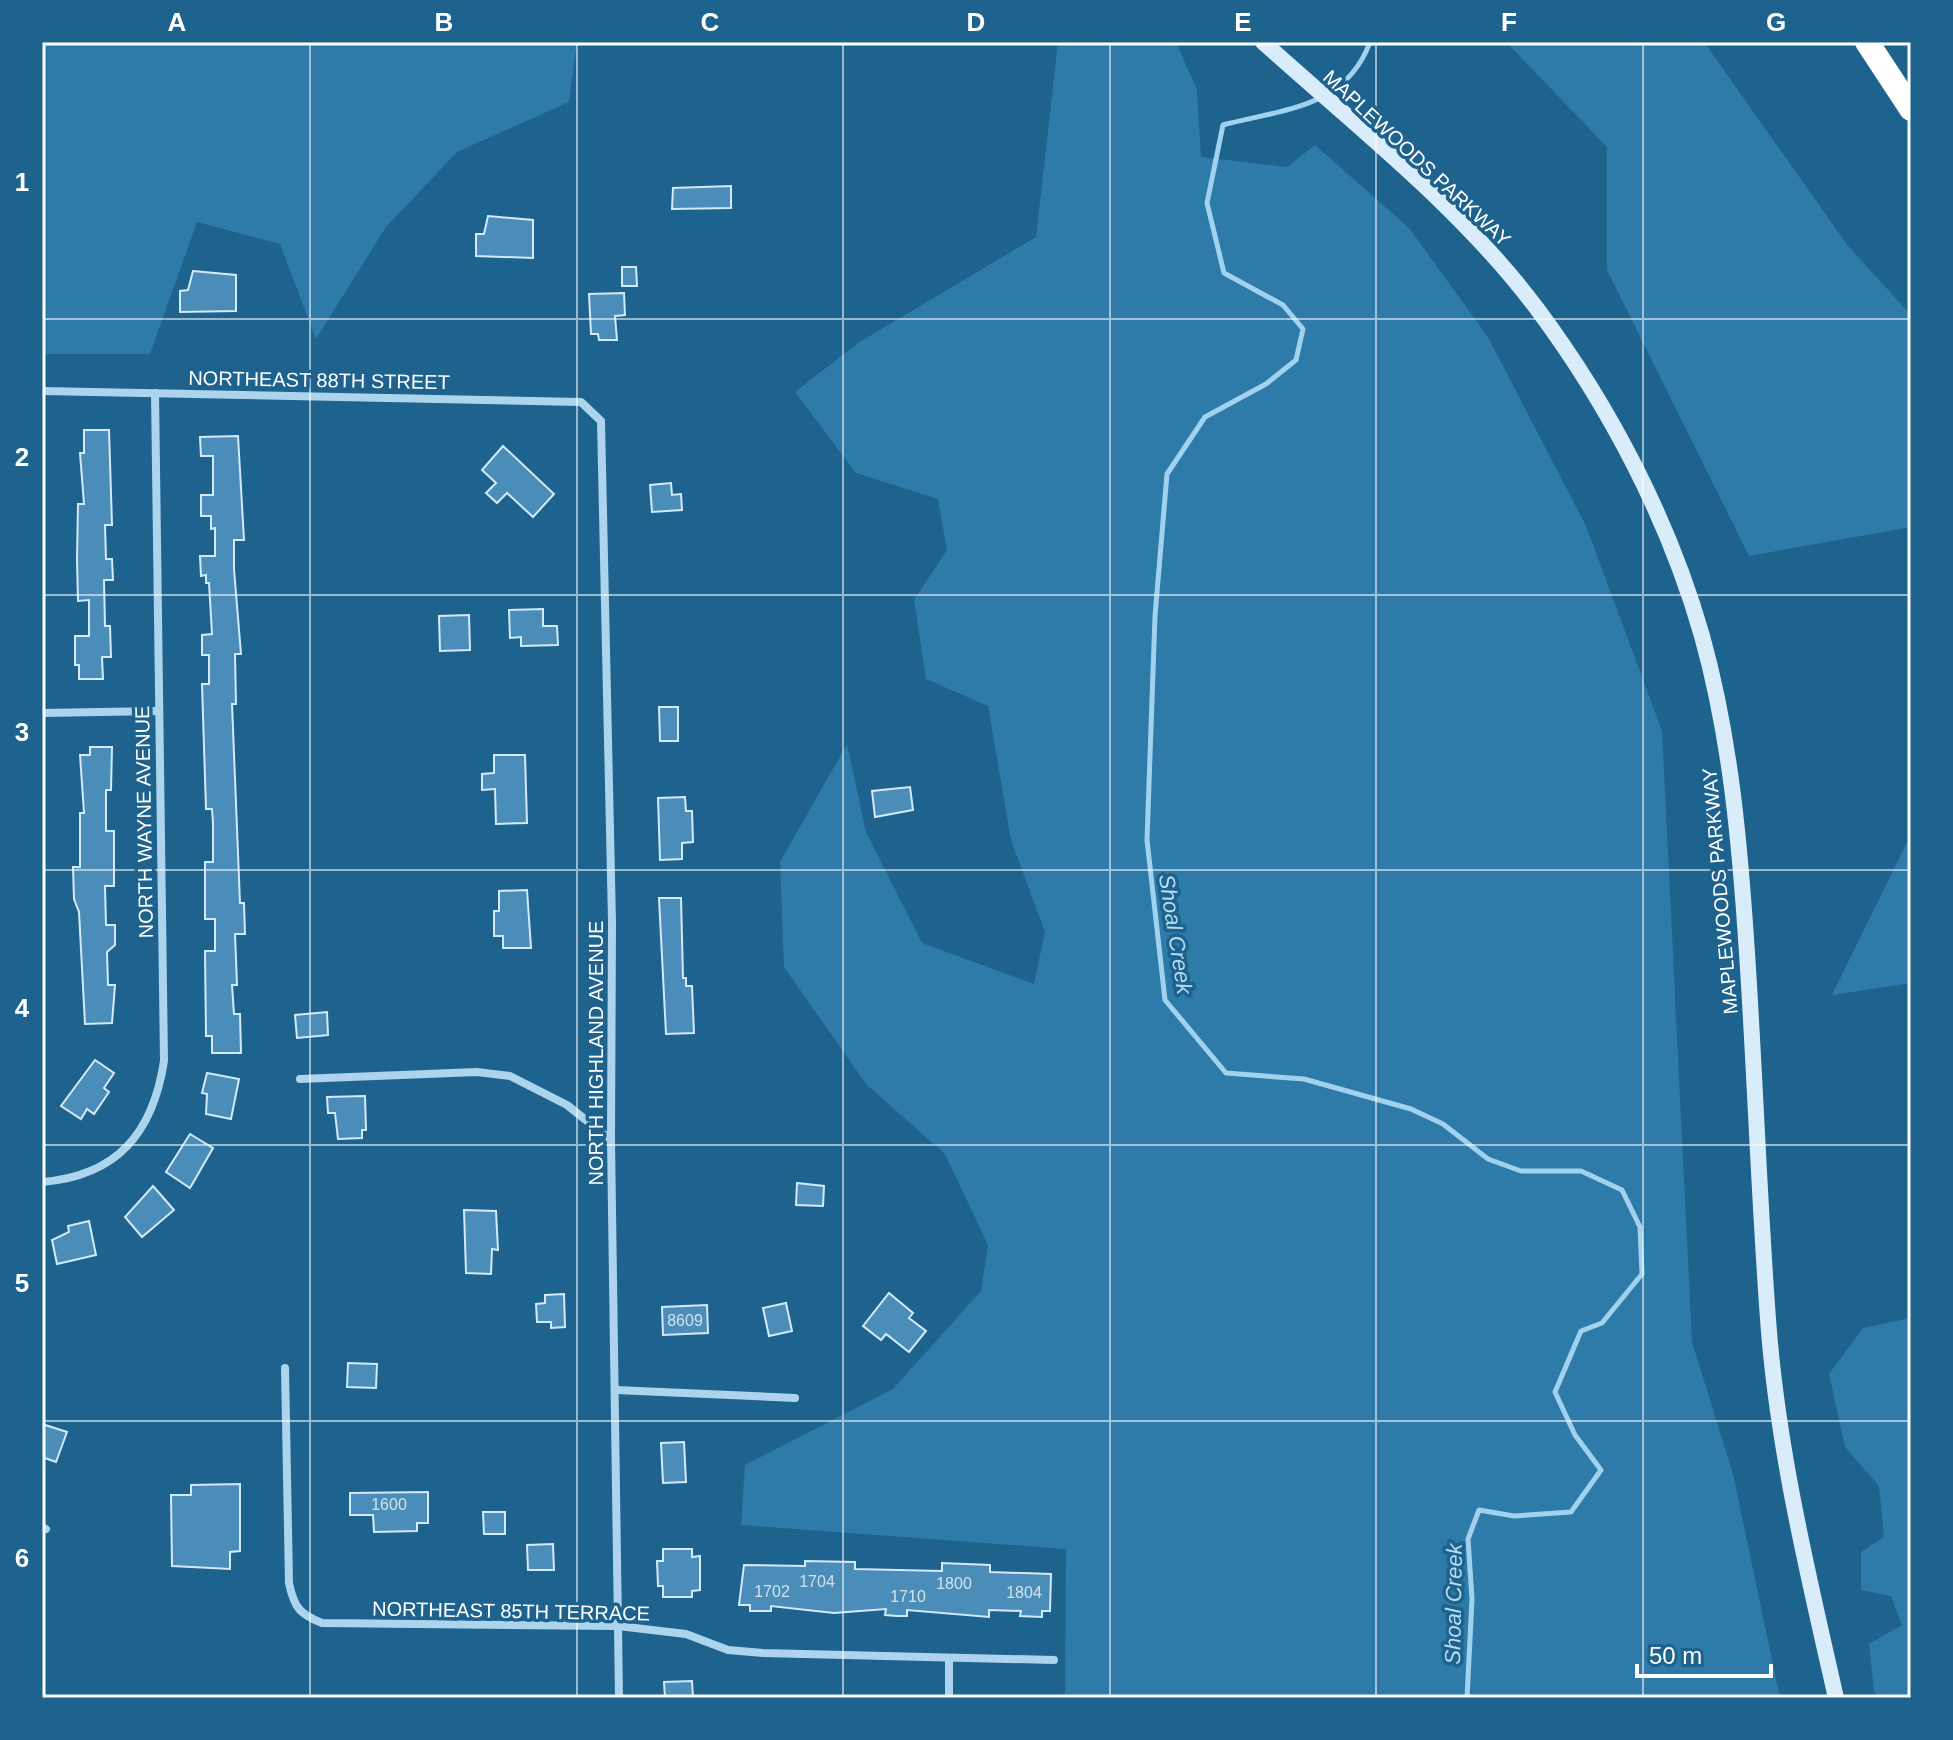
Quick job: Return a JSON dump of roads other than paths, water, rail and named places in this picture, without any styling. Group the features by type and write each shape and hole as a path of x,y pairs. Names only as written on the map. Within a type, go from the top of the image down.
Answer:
{"highway":[{"path":"1867,42 1911,109"}],"main road":[{"name":"MAPLEWOODS PARKWAY","path":"1263,42 1467,227 1538,311 1583,377 1620,440 1652,504 1702,635 1735,795 1768,1322 1777,1395 1798,1523 1836,1698"}],"street":[{"name":"NORTHEAST 88TH STREET","path":"42,391 511,399 581,402 592,410"},
{"name":"NORTH WAYNE AVENUE","path":"42,1182 89,1173 113,1159 145,1125 160,1087 164,1061 155,393"},
{"name":"NORTH HIGHLAND AVENUE","path":"592,410 601,421 604,441 619,1698"},
{"path":"42,713 158,711"},
{"path":"300,1079 477,1072 510,1076 567,1105 611,1140"},
{"name":"NORTHEAST 85TH TERRACE","path":"285,1368 289,1583 294,1605 302,1615 322,1623 618,1626 686,1634 728,1650 1054,1660"},
{"path":"616,1390 795,1398"},
{"path":"949,1658 949,1698"}],"waterway":[{"name":"Shoal Creek","path":"1370,42 1359,64 1345,81 1329,93 1290,109 1223,125 1207,203 1224,273 1283,305 1303,329 1296,360 1266,384 1205,417 1167,474 1155,616 1147,840 1165,1000 1226,1073 1304,1079 1411,1109 1443,1124 1488,1159 1521,1171 1581,1171 1622,1190 1640,1227 1642,1274 1602,1323 1581,1331 1555,1392 1575,1435 1601,1470 1571,1512 1514,1516 1479,1510 1468,1539 1472,1599 1467,1698"},
{"name":"Shoal Creek","path":"1587,1698 1592,1698"}]}
